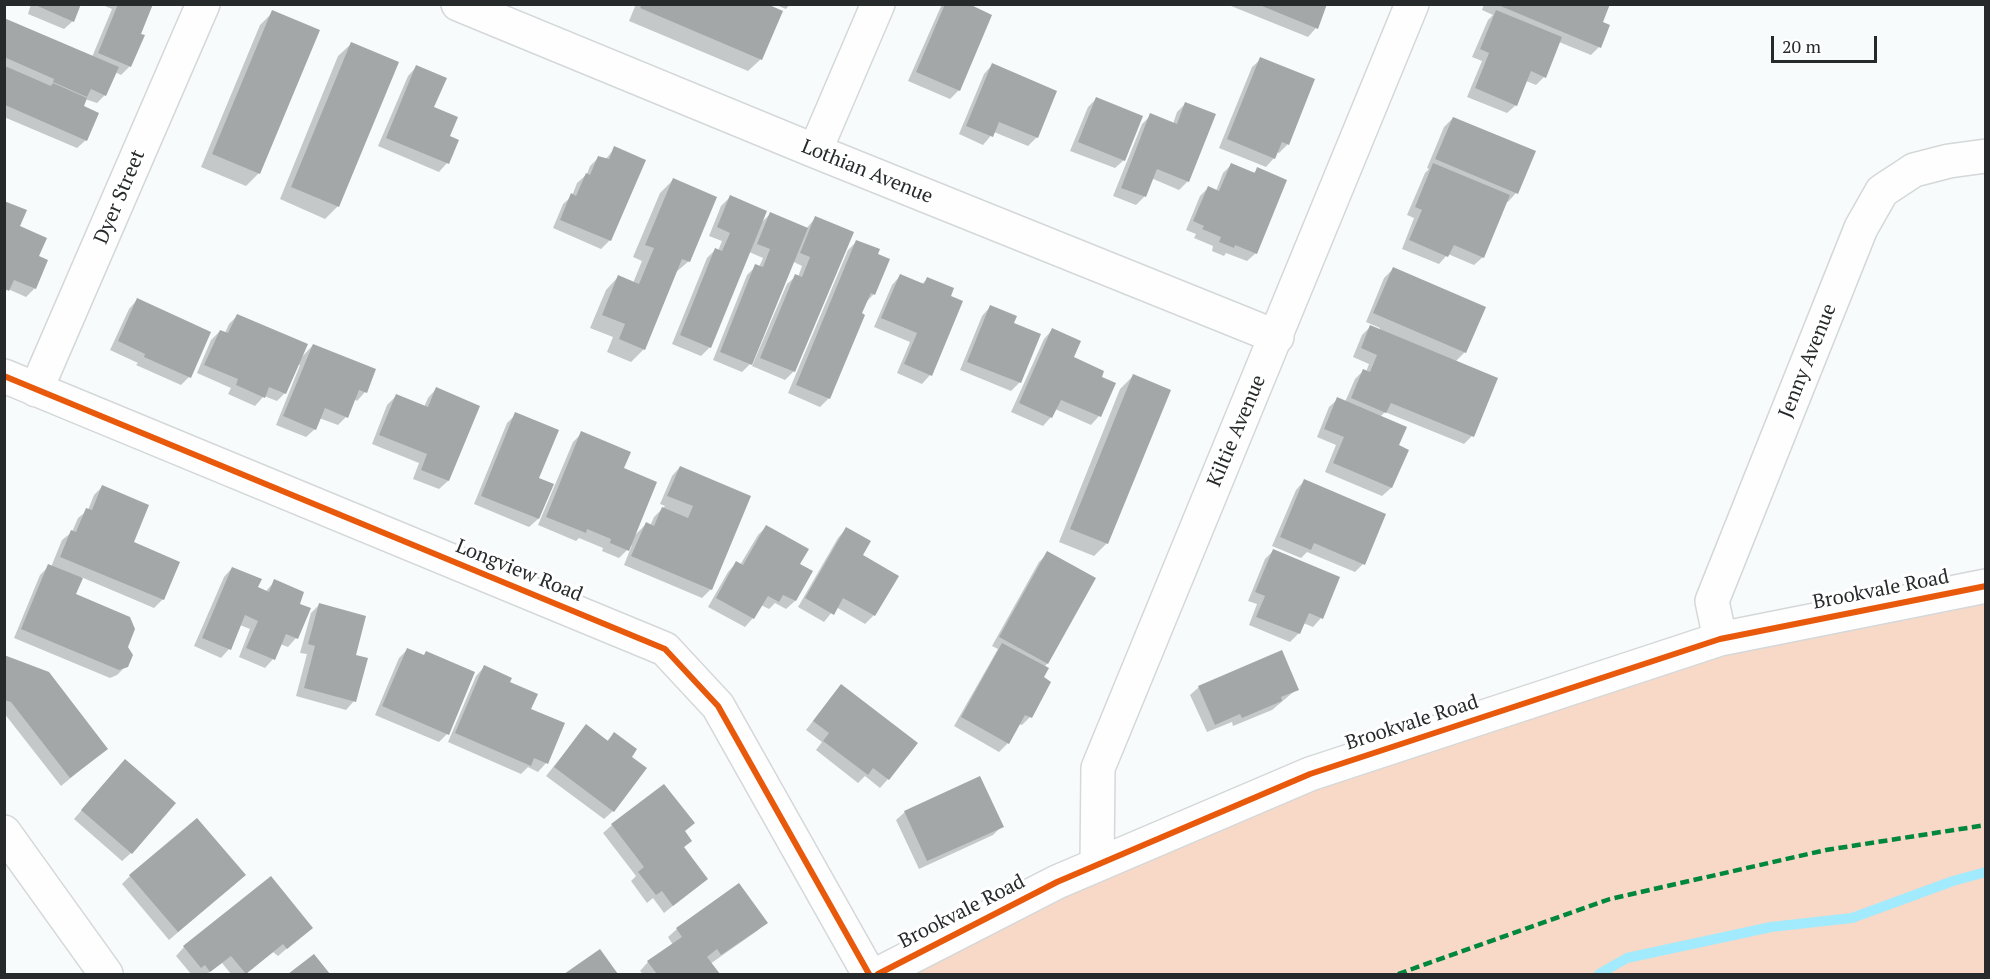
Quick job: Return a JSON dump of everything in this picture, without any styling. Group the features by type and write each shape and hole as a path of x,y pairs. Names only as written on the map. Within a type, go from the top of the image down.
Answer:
{"street":[{"name":"Dyer Street","path":"36,390 203,4"},
{"name":"Lothian Avenue","path":"458,4 1277,337"},
{"path":"815,151 878,4"},
{"name":"Kiltie Avenue","path":"1097,865 1098,768 1412,4"},
{"name":"Jenny Avenue","path":"1720,639 1712,601 1861,228 1882,191 1914,170 1949,161 1986,156"},
{"name":"Longview Road","path":"4,376 665,649 718,706 869,975"},
{"name":"Brookvale Road","path":"878,975 1057,882 1310,774 1720,639 1986,586"},
{"path":"4,832 106,975"}],"shaded area":[{"path":"1985,586 1985,974 903,974 1097,865 1720,639"}],"building":[{"path":"33,4 81,4 74,22"},
{"path":"118,4 153,4 141,34 145,35 131,67 98,53"},
{"path":"642,4 767,4 783,11 762,60 640,8"},
{"path":"945,4 969,4 992,15 960,91 916,72"},
{"path":"1257,4 1327,4 1318,29"},
{"path":"1610,4 1603,22 1610,25 1601,48 1498,5"},
{"path":"272,10 320,30 260,174 212,154"},
{"path":"1496,10 1562,37 1546,78 1531,71 1517,106 1475,88 1489,53 1480,49"},
{"path":"4,18 119,67 106,96 91,89 87,97 53,82 54,79 4,57"},
{"path":"351,42 399,62 339,207 291,187"},
{"path":"1260,57 1315,79 1289,145 1282,142 1275,159 1227,139"},
{"path":"992,63 1057,91 1038,138 999,122 993,137 966,126"},
{"path":"416,65 447,78 434,107 458,117 450,136 459,140 449,164 386,138"},
{"path":"5,66 51,86 53,83 87,98 84,106 99,113 87,141 5,105"},
{"path":"1096,97 1143,116 1125,161 1078,142"},
{"path":"1185,102 1216,114 1189,182 1157,169 1146,197 1121,188 1150,113 1177,124"},
{"path":"1453,117 1536,151 1518,194 1435,159"},
{"path":"614,146 646,160 611,241 560,220 571,193 576,196 586,173 590,175 598,156 609,159"},
{"path":"1231,163 1255,173 1257,167 1287,180 1257,254 1235,245 1234,248 1219,242 1221,237 1202,229 1204,226 1193,221 1208,186 1219,191"},
{"path":"1433,163 1510,195 1484,258 1454,245 1448,257 1409,240 1422,210 1415,207"},
{"path":"673,178 717,197 690,262 682,259 645,350 619,339 625,324 602,315 618,275 639,284 654,248 645,245"},
{"path":"730,195 767,211 711,348 680,335 715,248 722,251 730,233 717,227"},
{"path":"4,201 27,210 20,226 47,238 39,256 48,260 36,289 14,280 9,291 4,288"},
{"path":"770,212 808,228 752,365 720,352 755,264 763,267 770,249 757,244"},
{"path":"815,216 854,232 795,372 760,358 795,274 802,277 810,257 800,253"},
{"path":"856,240 880,249 878,254 890,259 875,295 871,293 862,313 865,315 830,399 796,385"},
{"path":"1393,267 1486,307 1466,353 1373,313"},
{"path":"900,274 924,284 927,277 954,288 951,296 963,301 932,376 904,364 917,333 881,318"},
{"path":"137,298 211,332 191,378 144,357 145,354 118,341"},
{"path":"990,305 1017,316 1014,323 1041,334 1021,383 967,362"},
{"path":"237,314 308,344 286,394 269,387 265,398 236,385 238,379 204,365 220,330 228,333"},
{"path":"1370,325 1498,378 1474,437 1391,403 1386,413 1351,398 1363,369 1370,372 1377,355 1361,348"},
{"path":"1052,328 1081,341 1074,357 1104,371 1102,377 1116,383 1101,417 1061,400 1052,418 1019,403"},
{"path":"313,344 376,369 367,393 359,390 348,418 325,408 316,430 283,416"},
{"path":"1133,374 1171,390 1108,544 1070,529"},
{"path":"436,387 480,406 449,481 421,470 427,454 379,435 396,394 428,407"},
{"path":"1337,397 1407,427 1399,445 1409,450 1392,488 1333,463 1344,437 1324,429"},
{"path":"515,412 559,430 539,478 554,484 539,519 481,496"},
{"path":"581,431 631,452 624,468 657,482 629,551 610,543 611,539 587,529 586,533 546,517"},
{"path":"680,466 751,496 712,590 631,556 646,522 654,526 662,507 688,518 693,506 667,496"},
{"path":"1304,479 1386,514 1365,565 1314,543 1311,550 1280,537"},
{"path":"102,485 149,505 134,542 180,562 164,600 60,557 71,530 76,532 86,508 92,510"},
{"path":"766,525 809,549 800,564 813,571 796,601 783,595 779,602 768,596 754,619 716,598 736,561 743,565"},
{"path":"846,527 871,541 863,555 899,576 875,616 843,598 834,615 805,598"},
{"path":"1273,549 1340,577 1323,619 1309,613 1300,634 1256,617 1265,596 1255,592"},
{"path":"1047,551 1096,578 1048,664 999,637"},
{"path":"48,564 83,578 76,594 130,617 135,629 128,647 133,655 128,667 119,670 21,629"},
{"path":"232,567 262,579 258,587 269,592 274,579 304,592 300,604 311,608 298,639 286,634 275,660 246,648 258,621 245,615 231,650 202,638"},
{"path":"319,603 366,616 356,655 368,658 356,702 304,688 315,646 308,644"},
{"path":"1002,643 1049,668 1044,677 1051,682 1032,718 1025,715 1009,744 961,717"},
{"path":"407,648 424,655 426,651 475,672 449,735 382,706"},
{"path":"1282,650 1299,690 1281,697 1282,701 1242,718 1240,714 1215,725 1198,686"},
{"path":"4,655 49,672 108,749 70,778 11,702 4,700"},
{"path":"484,665 512,678 510,682 538,694 531,709 565,723 548,764 534,758 531,766 455,733"},
{"path":"841,684 918,743 889,780 873,768 868,775 823,741 829,733 813,721"},
{"path":"586,724 608,741 614,732 637,749 632,757 647,768 614,812 554,767"},
{"path":"125,759 176,803 132,854 81,810"},
{"path":"980,776 1004,827 927,861 904,811"},
{"path":"664,784 695,823 685,831 692,841 684,847 708,879 673,906 662,891 656,895 638,872 644,867 611,824"},
{"path":"197,818 246,875 178,932 129,875"},
{"path":"271,876 313,928 287,949 283,944 246,974 231,956 210,972 205,965 201,968 183,946"},
{"path":"739,883 768,923 721,955 717,949 707,957 720,974 657,974 647,961 682,937 676,928"},
{"path":"600,949 618,974 564,974"},
{"path":"314,954 330,974 288,974"}],"waterway":[{"path":"1599,974 1627,958 1771,927 1852,918 1953,881 1986,872"}],"marked path":[{"path":"1398,974 1610,899 1826,850 1986,825"}],"cycle path":[{"path":"4,376 665,649 718,706 869,974"},
{"path":"878,974 1057,882 1310,774 1720,639 1986,586"}]}
